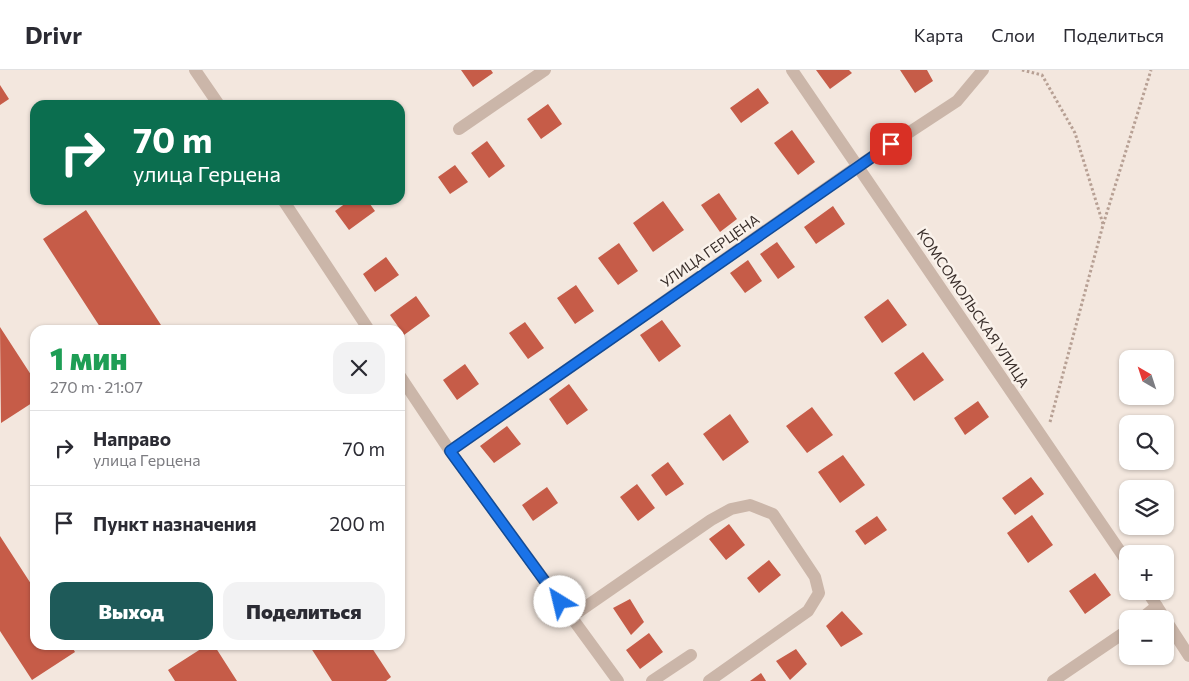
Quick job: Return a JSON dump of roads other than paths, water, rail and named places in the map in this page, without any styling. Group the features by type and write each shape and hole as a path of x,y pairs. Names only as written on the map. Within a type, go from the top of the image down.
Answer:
{"street":[{"path":"195,70 216,100"},
{"path":"458,129 545,70"},
{"name":"КОМСОМОЛЬСКАЯ УЛИЦА","path":"792,70 1119,550"},
{"name":"УЛИЦА ГЕРЦЕНА","path":"450,451 858,166 957,101 983,70"},
{"path":"286,205 366,325"},
{"path":"405,384 450,451 618,681"},
{"path":"571,617 711,520 731,509 750,504 774,514 815,577 819,594 808,611 709,681"},
{"path":"1153,600 1189,656"},
{"path":"1152,610 1157,606"},
{"path":"1053,681 1119,636"},
{"path":"652,681 690,655"}]}
